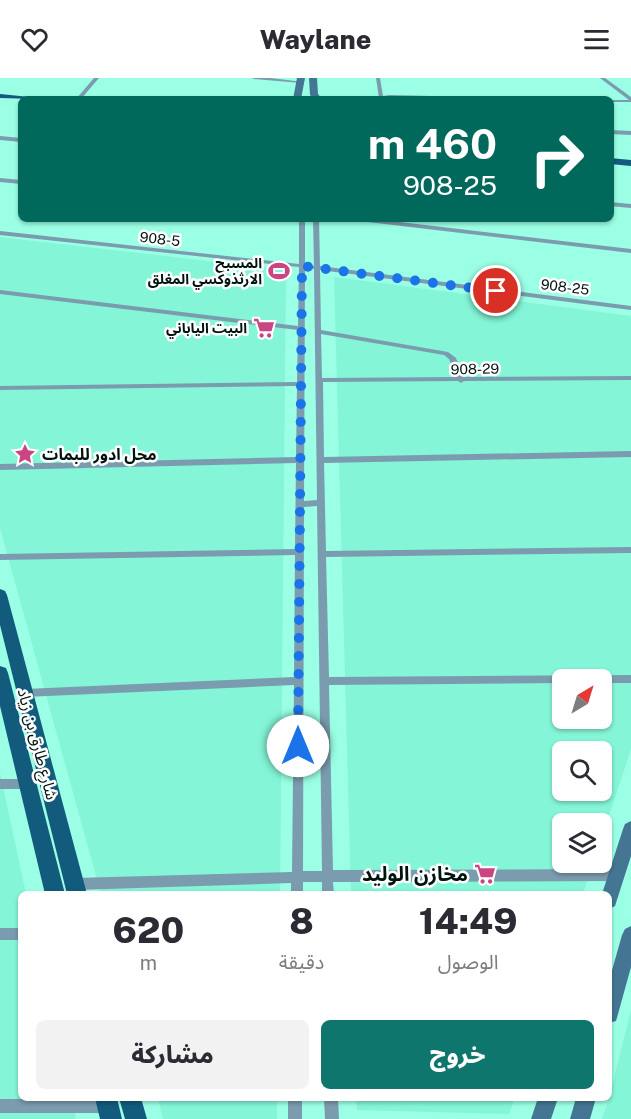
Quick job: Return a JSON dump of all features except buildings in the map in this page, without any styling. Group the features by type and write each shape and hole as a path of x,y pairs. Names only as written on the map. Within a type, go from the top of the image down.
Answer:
{"main road":[{"path":"0,98 18,99"},
{"path":"0,98 18,101"},
{"path":"614,156 631,158"},
{"path":"614,161 631,163"},
{"name":"شارع طارق بن زياد","path":"0,595 76,889"},
{"name":"شارع طارق بن زياد","path":"0,674 54,891"},
{"path":"131,1101 136,1119"}],"street":[{"path":"81,96 97,78"},
{"path":"254,78 300,80 297,96"},
{"path":"313,78 315,96"},
{"path":"378,78 380,96"},
{"path":"602,78 631,100"},
{"path":"614,101 631,100"},
{"path":"614,132 631,133"},
{"path":"0,138 18,140"},
{"path":"0,180 18,182"},
{"path":"614,204 631,206"},
{"path":"297,891 302,222"},
{"path":"316,222 328,891"},
{"path":"384,222 631,251"},
{"name":"908-5","path":"0,233 317,268"},
{"name":"908-25","path":"317,268 631,308"},
{"path":"0,292 301,328"},
{"path":"318,331 446,353 452,358 461,381"},
{"name":"908-29","path":"319,380 461,381 631,378"},
{"path":"0,388 301,384"},
{"path":"320,460 631,454"},
{"path":"0,467 300,460"},
{"path":"300,504 321,503"},
{"path":"322,554 631,549"},
{"path":"0,557 300,552"},
{"path":"324,681 631,679"},
{"path":"25,693 298,681"},
{"path":"0,784 28,784"},
{"path":"612,891 631,829"},
{"path":"76,889 297,876 617,875"},
{"path":"0,934 18,934"},
{"path":"612,1003 631,935"},
{"path":"295,1101 295,1119"},
{"path":"332,1101 332,1119"},
{"path":"542,1119 547,1101"},
{"path":"580,1119 585,1101"},
{"path":"0,1106 108,1108"}],"shaded area":[{"path":"0,237 286,270 280,891 100,891 0,528"},
{"path":"334,277 631,316 631,749 610,813 552,813 552,873 590,873 584,891 351,891"},
{"path":"0,773 25,891 18,891 18,1101 72,1101 76,1119 0,1119"},
{"path":"631,1010 631,1119 602,1119 608,1101 612,1101 612,1086"},
{"path":"159,1101 277,1101 277,1119 163,1119"},
{"path":"356,1101 514,1101 509,1114 357,1110"}],"place":[{"name":"المسبح الارثذوكسي المغلق","path":"279,271"},
{"name":"البيت الياباني","path":"264,328"},
{"name":"محل ادور للبمات","path":"25,454"},
{"name":"مخازن الوليد","path":"485,874"}],"route":[{"path":"298,746 302,266 496,291"}]}
